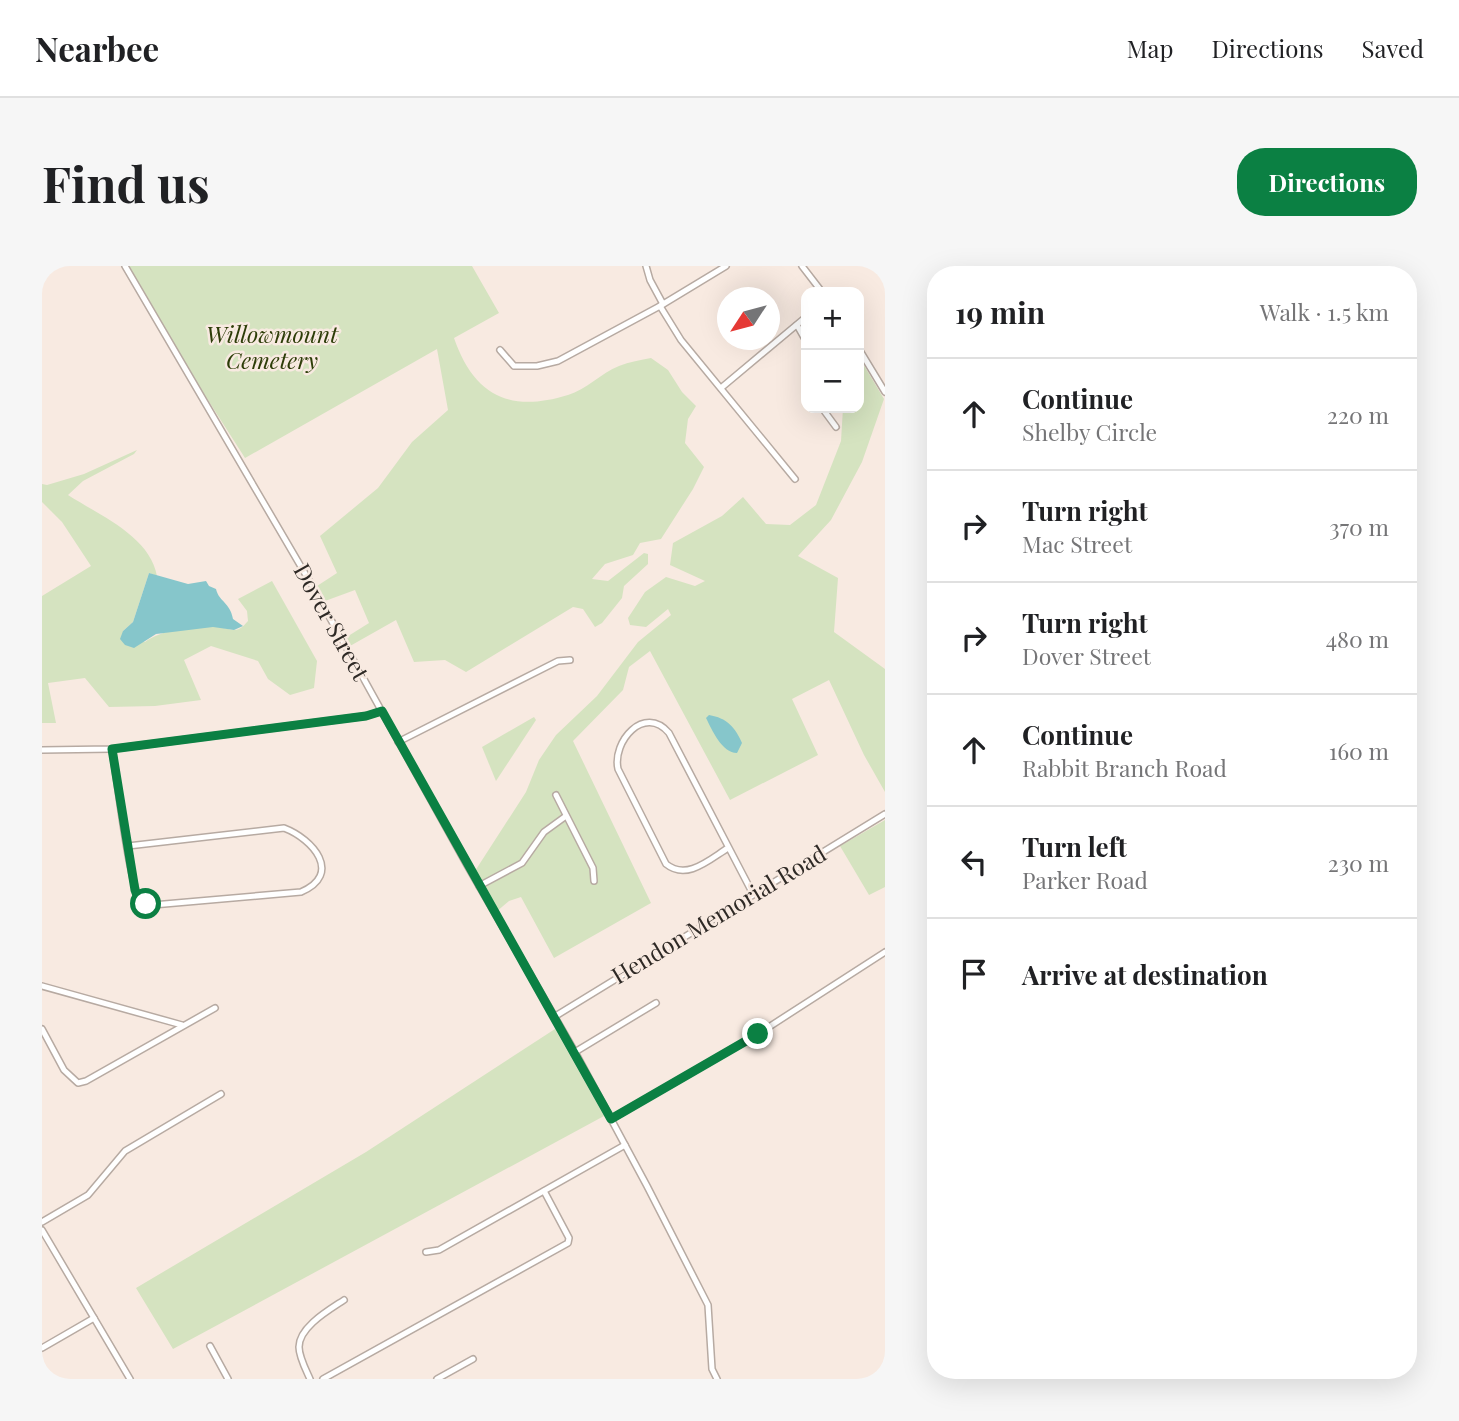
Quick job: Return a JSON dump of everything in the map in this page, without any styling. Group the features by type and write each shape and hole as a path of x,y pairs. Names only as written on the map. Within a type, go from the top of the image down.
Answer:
{"street":[{"name":"Dover Street","path":"125,266 310,582 625,1145 708,1306 712,1368 717,1379"},
{"path":"646,266 650,280 681,340 795,479"},
{"path":"500,350 514,366 537,366 558,361 662,305 726,266"},
{"path":"802,266 818,287"},
{"path":"720,388 801,321"},
{"path":"797,325 801,332"},
{"path":"860,350 885,392"},
{"path":"826,413 836,427"},
{"path":"398,742 558,661 570,660"},
{"path":"42,750 112,749 366,716 382,711"},
{"path":"728,848 692,870 678,871 666,864 618,769 616,759 620,746 633,728 650,721 658,723 668,733 728,848 752,894"},
{"path":"112,749 128,846 138,898 146,904 301,892 318,881 322,873 318,855 299,835 284,828 128,846"},
{"path":"556,795 593,868 594,881"},
{"name":"Hendon Memorial Road","path":"554,1017 885,814"},
{"path":"479,886 522,863 544,832 566,816"},
{"path":"611,1119 758,1034 885,951"},
{"path":"42,986 182,1025"},
{"path":"575,1052 656,1003"},
{"path":"42,1029 64,1070 78,1083 215,1008"},
{"path":"42,1222 88,1195 125,1151 221,1094"},
{"path":"426,1252 439,1250 625,1145"},
{"path":"323,1379 569,1241 544,1191"},
{"path":"42,1230 130,1379"},
{"path":"310,1379 299,1347 303,1334 323,1314 344,1300"},
{"path":"42,1348 94,1318"},
{"path":"210,1346 228,1379"},
{"path":"437,1379 473,1359"}],"green space":[{"name":"Willowmount Cemetery","path":"128,266 472,266 499,313 454,338 472,374 484,386 497,395 512,400 547,400 575,393 619,366 651,358 668,370 682,392 696,406 688,419 685,443 704,467 661,539 640,543 633,555 605,564 592,579 608,581 644,553 648,554 648,564 624,586 622,598 602,623 595,627 583,609 573,607 466,672 445,660 414,662 396,620 350,646 345,638 369,623 355,590 325,601 317,586 337,573 320,536 378,488 412,442 448,410 437,349 245,458 174,347"},
{"path":"864,365 884,399 862,462 831,520 798,556 838,578 834,632 885,669 885,792 864,755 829,680 792,699 818,755 730,800 650,651 629,667 623,690 573,741 651,903 554,958 521,897 509,901 496,912 475,871 526,792 539,760 556,735 597,696 638,642 671,615 668,609 646,627 630,625 628,618 645,592 666,577 695,586 705,581 670,565 673,543 722,516 743,497 766,524 790,525 816,505 841,441 843,413 864,413"},
{"path":"137,450 83,481 68,495 122,528 144,549 152,562 157,576 149,573 133,622 123,631 145,642 170,631 189,628 239,629 248,621 247,611 238,599 272,581 317,661 314,688 290,695 268,679 258,661 211,646 184,660 201,700 155,706 109,707 85,678 48,683 56,723 42,723 42,596 91,566 62,522 42,502 42,484 47,485 84,474"},
{"path":"534,717 536,720 496,781 482,747"},
{"path":"885,820 885,887 869,895 840,846"},
{"path":"555,1029 604,1116 173,1349 136,1288 366,1152"}],"water":[{"path":"149,573 188,584 206,581 216,589 219,597 230,609 233,619 243,626 234,630 213,627 156,634 134,648 125,645 120,639 123,631 133,622"},
{"path":"709,715 726,721 736,732 742,743 737,753 727,749 718,740 706,718"}],"route":[{"path":"146,904 141,902 135,890 112,749 366,716 382,711 611,1119 758,1034"}]}
